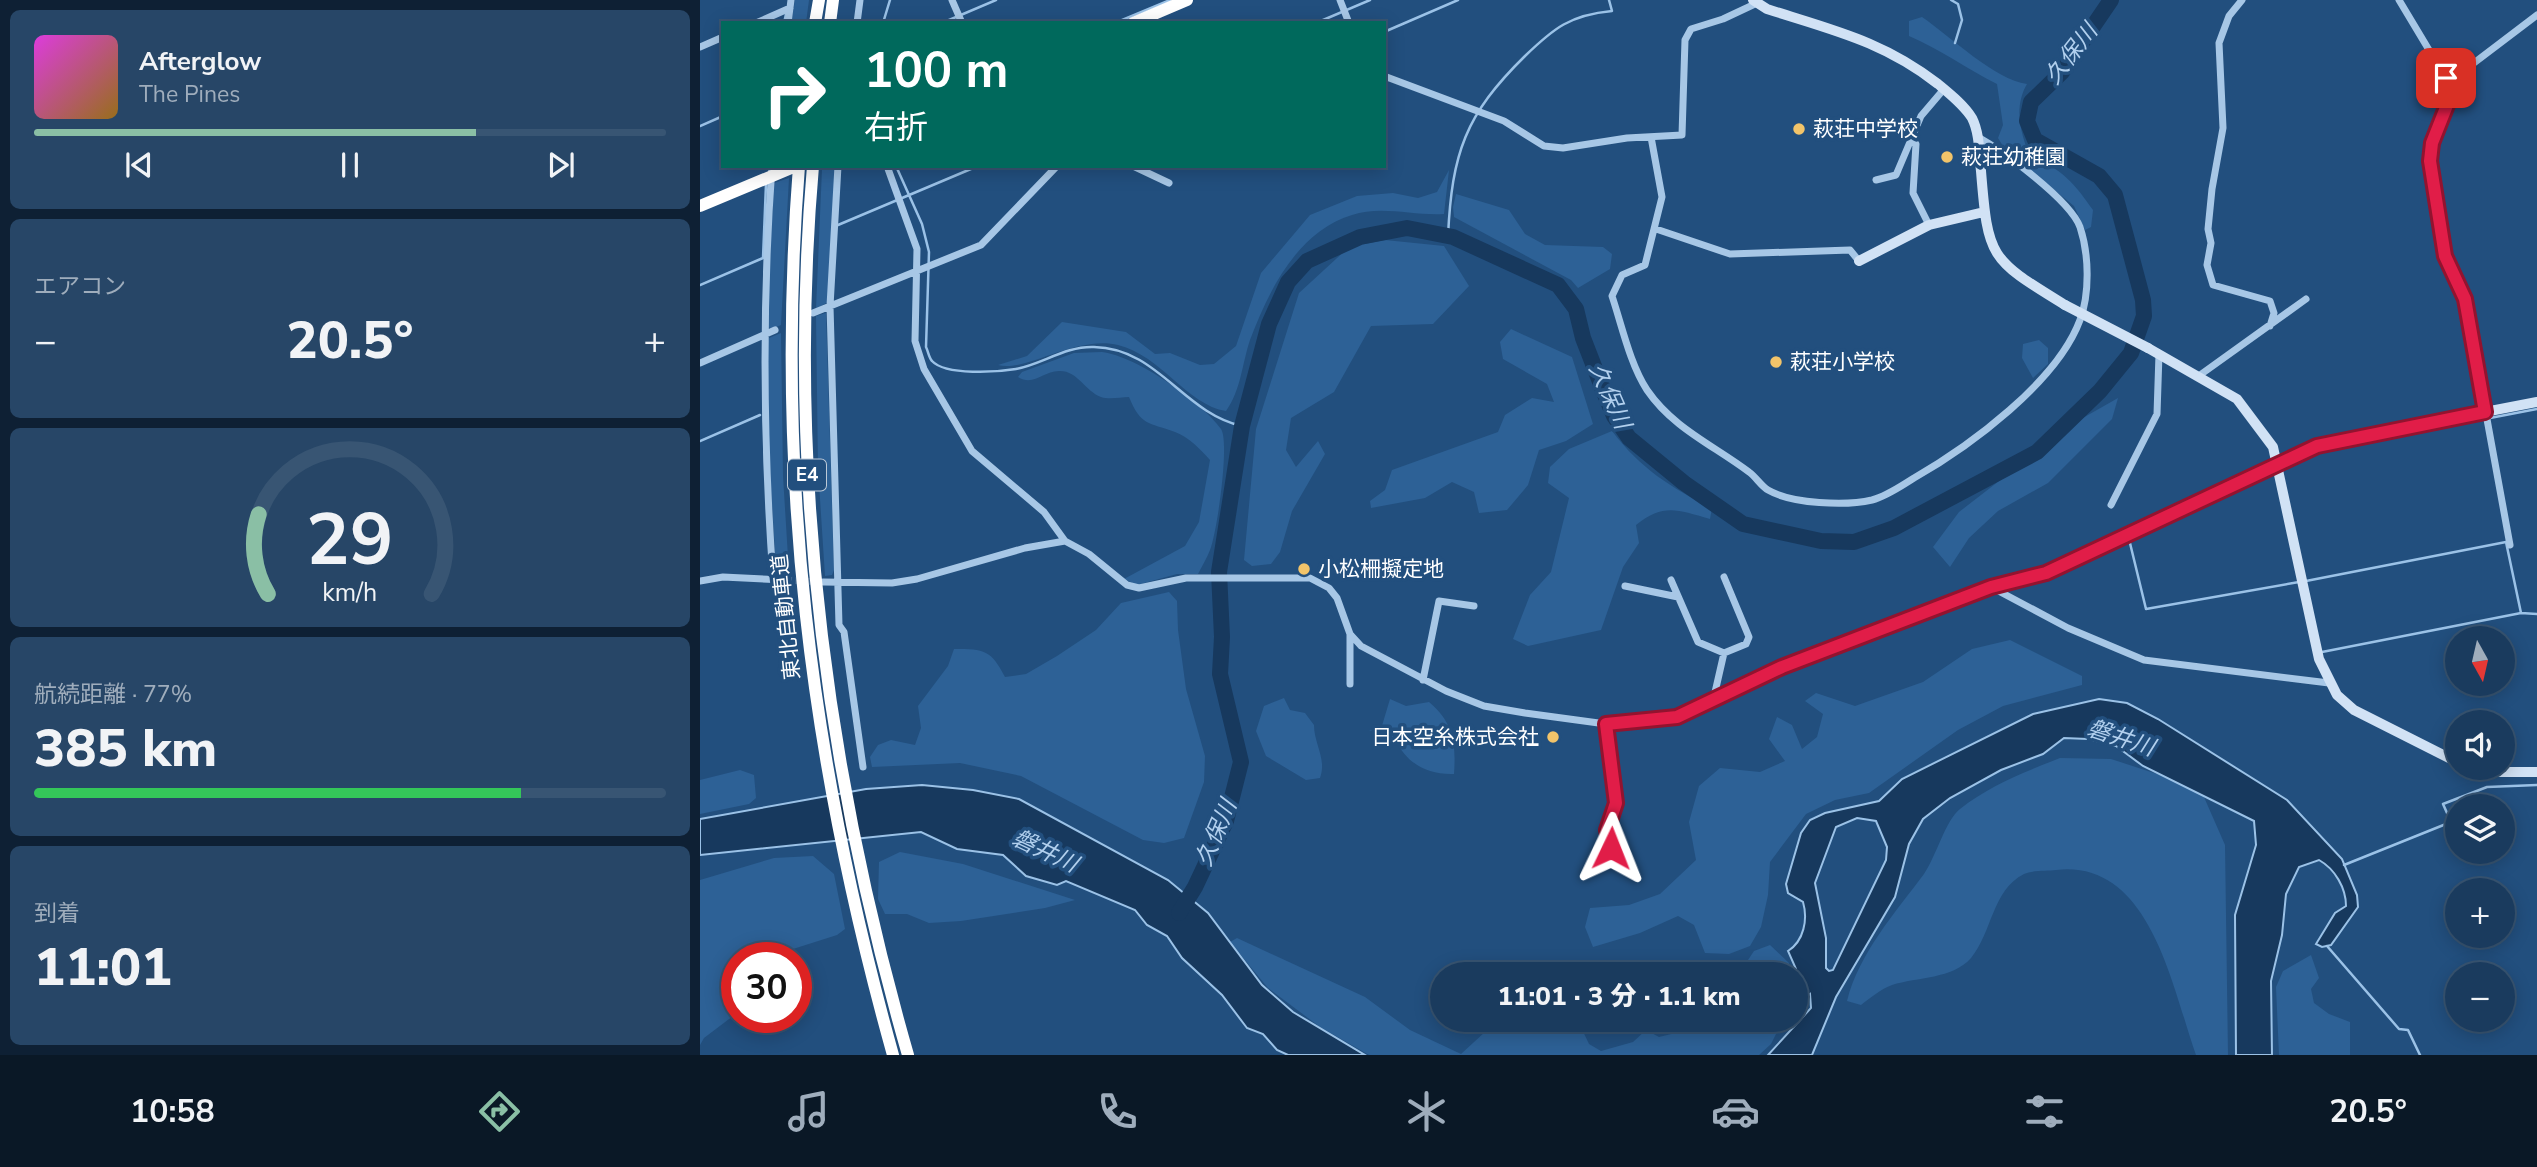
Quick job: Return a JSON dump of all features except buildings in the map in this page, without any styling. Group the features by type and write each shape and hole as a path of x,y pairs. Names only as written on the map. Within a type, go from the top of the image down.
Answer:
{"highway":[{"path":"815,21 819,0"},
{"path":"830,21 833,0"},
{"path":"1138,21 1187,0"},
{"name":"東北自動車道","path":"813,169 804,369 807,471 821,642 841,777 873,930 908,1055"},
{"path":"700,206 772,171 797,170"},
{"name":"東北自動車道","path":"797,170 790,369 793,471 808,654 827,778 849,888 893,1055"}],"street":[{"path":"857,21 860,0"},
{"path":"952,0 961,21"},
{"path":"1340,0 1348,21"},
{"path":"2242,0 2229,16 2219,43 2223,128 2212,189 2207,265 2210,280 2218,288 2270,300 2274,313 2270,326"},
{"path":"2399,0 2453,90"},
{"path":"1386,77 1504,121 1544,146 1563,148 1682,135 1685,40 1690,29 1723,19 1755,1 1879,45 1944,89 1972,118 1978,137 1984,212 1991,244 2006,267 2065,305 2200,375 2230,394 2249,412 2273,447 2279,462 2317,646 2329,683 2354,710 2445,756"},
{"path":"761,21 791,4"},
{"path":"2510,545 2465,299 2445,256 2430,161 2432,143 2453,90 2466,69 2537,15"},
{"path":"700,47 721,38"},
{"path":"1876,180 1896,175 1913,141 1921,116 1944,89"},
{"path":"1651,137 1662,197 1656,229 1645,265 1622,275 1612,296 1645,387 1667,416 1750,473 1768,490 1814,502 1874,499 1940,463 1993,427 2059,358 2070,341 2085,304 2084,242 2073,214 2063,201 1997,148 1978,137"},
{"path":"1913,141 1916,155 1913,193 1930,225"},
{"path":"838,168 830,306 839,625 844,632 863,767"},
{"path":"888,168 910,223 917,249 915,341 924,369 972,451 1044,512 1065,541 1089,554 1128,585 1139,588 1186,578 1318,580 1337,598 1350,634 1349,684"},
{"path":"813,313 989,240 1055,168"},
{"path":"1137,168 1169,183"},
{"path":"772,171 764,336 764,456 773,578"},
{"path":"1656,229 1730,254 1850,250 1859,261 1930,225 1984,212"},
{"path":"2200,375 2306,299"},
{"path":"700,363 775,330"},
{"path":"2111,505 2157,414 2159,354"},
{"path":"1350,634 1361,646 1380,658 1484,706 1606,724 1677,717 1782,667 1991,587 2046,573 2076,561 2279,462 2335,440 2537,402"},
{"path":"823,582 892,583 917,579 1025,548 1065,541"},
{"path":"700,581 723,577 786,580"},
{"path":"1671,580 1698,642 1724,653 1746,644 1749,637 1724,577"},
{"path":"1625,586 1678,597"},
{"path":"1991,587 2068,628 2144,660 2329,683"},
{"path":"1423,680 1439,601 1474,606"},
{"path":"1713,701 1724,653"},
{"path":"1606,724 1616,803 1607,830 1615,866"},
{"path":"2515,772 2537,772"}],"shaded area":[{"path":"795,0 809,0 806,21 791,21"},
{"path":"1922,17 2001,75 2027,84 2019,112 2021,130 2030,157 2059,171 2073,184 2093,210 2091,227 2085,230 2074,206 2006,151 1998,138 2003,125 1997,84 1909,36 1909,21"},
{"path":"822,169 835,170 828,302 816,309"},
{"path":"1449,170 1444,214 1363,212 1333,223 1301,249 1276,283 1266,302 1250,340 1235,394 1226,411 1199,400 1148,359 1118,345 1085,345 1022,364 998,365 1027,356 1062,322 1126,332 1155,354 1170,353 1200,365 1214,364 1236,346 1261,273 1310,215 1357,196 1393,193 1418,198 1437,192"},
{"path":"789,178 781,325 772,329 766,326 774,183"},
{"path":"1456,194 1509,210 1525,234 1545,245 1603,247 1612,254 1610,269 1578,288 1571,280 1454,217"},
{"path":"1385,240 1444,246 1469,286 1433,324 1371,326 1334,392 1291,418 1286,450 1296,467 1318,441 1325,454 1292,511 1280,552 1271,564 1252,566 1244,560 1256,429 1299,293 1349,247"},
{"path":"826,313 834,570 832,575 825,576 818,468 816,316"},
{"path":"1511,329 1572,357 1593,424 1566,441 1539,450 1528,485 1507,510 1479,513 1474,492 1452,482 1425,498 1371,508 1370,501 1385,490 1392,470 1498,432 1505,415 1532,398 1554,402 1547,384 1503,359 1500,342"},
{"path":"781,333 783,476 789,573 780,575 776,567 769,457 767,344 769,338"},
{"path":"2039,340 2048,348 2048,364 2033,378 2022,358 2023,344"},
{"path":"1102,352 1132,362 1167,381 1199,406 1221,429 1224,451 1219,508 1210,550 1198,574 1177,574 1137,585 1124,579 1185,546 1199,522 1210,460 1185,437 1146,422 1137,413 1129,397 1101,397 1066,372 1054,371 1029,380 1018,377 1022,372 1074,353"},
{"path":"2118,398 2112,419 2048,483 1998,511 1969,538 1950,567 1933,547 1959,512 2074,423"},
{"path":"1612,431 1634,456 1657,476 1712,508 1710,519 1671,510 1646,518 1636,525 1639,543 1623,567 1601,630 1528,646 1513,639 1530,595 1551,572 1569,498 1548,483 1550,467 1569,449"},
{"path":"1169,592 1177,601 1186,689 1205,756 1204,782 1184,838 1164,843 1143,840 1021,776 960,763 872,767 870,757 878,745 891,740 915,745 921,728 918,706 948,666 954,649 986,653 1005,677 1026,674 1096,630 1121,603"},
{"path":"2010,640 2082,676 2082,685 2003,706 1958,730 1869,793 1835,800 1806,814 1770,862 1768,895 1761,927 1750,946 1729,954 1705,953 1694,925 1678,916 1640,933 1593,947 1585,927 1590,908 1629,905 1660,894 1696,860 1689,822 1699,786 1720,768 1760,772 1785,761 1769,739 1777,717 1792,725 1802,749 1817,737 1823,714 1805,701 1816,693 1855,706 1923,682 1972,649"},
{"path":"1284,698 1290,710 1305,713 1314,725 1322,764 1320,778 1306,780 1266,756 1256,731 1264,706"},
{"path":"1390,699 1406,706 1429,702 1444,718 1454,744 1454,774 1426,770 1405,755 1395,739 1369,730 1381,729"},
{"path":"2060,758 2111,759 2200,788 2225,845 2228,1055 2196,1055 2153,933 2136,906 2115,885 2088,872 2056,870 2024,874 2005,890 1978,948 1963,965 1945,974 1892,985 1861,1005 1847,1001 1869,950 1924,874 1945,830 1960,809 1996,786"},
{"path":"740,770 754,775 756,798 749,804 700,814 700,780"},
{"path":"900,852 963,864 1075,900 1045,908 961,921 929,923 907,914 885,914 878,899 879,862"},
{"path":"813,856 834,874 845,929 837,935 812,943 721,942 721,1025 704,1038 700,1045 700,880 774,858"},
{"path":"1237,938 1365,997 1410,1030 1461,1054 1485,1032 1583,1032 1589,1044 1601,1051 1633,1042 1644,1032 1659,1037 1680,1032 1777,1032 1771,1044 1759,1055 1369,1055 1320,1027 1268,988 1230,942"},
{"path":"1770,945 1788,962 1747,962 1754,951"},
{"path":"2311,955 2319,978 2311,989 2314,1003 2329,1014 2350,1022 2350,1055 2279,1055 2276,987 2283,971"}],"water":[{"name":"磐井川","path":"2099,699 2127,703 2158,719 2287,800 2342,859 2357,895 2358,907 2331,945 2322,947 2316,944 2335,913 2346,906 2345,899 2335,874 2319,860 2299,867 2286,894 2282,935 2271,981 2272,1055 2236,1055 2235,915 2256,845 2254,821 2143,766 2116,746 2088,739 2064,738 2043,754 2001,770 1950,798 1923,819 1909,844 1895,897 1836,997 1812,1055 1768,1055 1789,1032 1808,1032 1808,1011 1811,1008 1810,994 1808,995 1808,962 1793,962 1788,951 1798,942 1805,922 1803,902 1788,893 1786,884 1801,833 1810,820 1825,813 1879,801 1902,779 2033,714","holes":["1857,818 1876,821 1887,847 1886,860 1833,970 1829,971 1826,968 1826,938 1815,883 1836,827"]},
{"name":"磐井川","path":"922,785 973,790 1019,799 1168,880 1208,913 1262,985 1293,1012 1365,1055 1288,1055 1277,1050 1263,1034 1247,1028 1222,995 1182,958 1167,936 1147,925 1135,910 1066,881 1057,885 1026,876 1003,855 957,849 921,832 700,855 700,819 866,789"}],"waterway":[{"path":"884,21 890,0"},
{"path":"947,21 996,0"},
{"path":"1120,21 1170,0"},
{"path":"1321,21 1370,0"},
{"path":"1386,31 1458,0"},
{"path":"1448,236 1458,158 1475,117 1488,97 1525,56 1554,31 1585,16 1612,11 1609,0"},
{"path":"1951,0 1958,4 1962,20 1955,43"},
{"name":"久保川","path":"1179,913 1195,887 1226,821 1241,762 1220,674 1222,637 1219,572 1242,426 1269,324 1288,282 1307,261 1360,237 1407,228 1453,237 1558,285 1576,309 1583,338 1604,392 1614,416 1629,438 1684,483 1743,524 1821,541 1854,542 1894,528 2037,452 2100,391 2131,353 2144,316 2143,300 2115,195 2099,176 2035,140 2027,121 2031,102 2062,72 2111,0"},
{"path":"784,21 786,14"},
{"path":"700,126 721,117"},
{"path":"897,168 922,224 929,252 926,347 932,361 939,366 960,371 997,371 1026,367 1083,347 1116,350 1153,369 1221,419 1242,426"},
{"path":"838,225 973,168"},
{"path":"700,285 763,258 766,184"},
{"path":"2490,418 2537,409"},
{"path":"700,441 760,415"},
{"path":"2129,539 2146,609 2299,582"},
{"path":"2306,581 2506,542 2521,613"},
{"path":"2322,652 2521,613 2537,614"},
{"path":"2344,865 2451,822 2443,804 2487,787 2537,785"},
{"path":"2327,946 2399,1029 2408,1030 2420,1055"}],"tunnel":[{"path":"785,580 820,582"}],"place":[{"name":"萩荘中学校","path":"1799,129"},
{"name":"萩荘幼稚園","path":"1947,157"},
{"name":"萩荘小学校","path":"1776,362"},
{"name":"小松柵擬定地","path":"1304,569"},
{"name":"日本空糸株式会社","path":"1553,737"}],"route":[{"path":"1611,848 1607,830 1616,803 1606,724 1648,722 1677,717 1782,667 1991,587 2017,578 2046,573 2317,446 2335,440 2485,412 2465,299 2445,256 2430,161 2432,143 2453,90 2446,78"}]}
